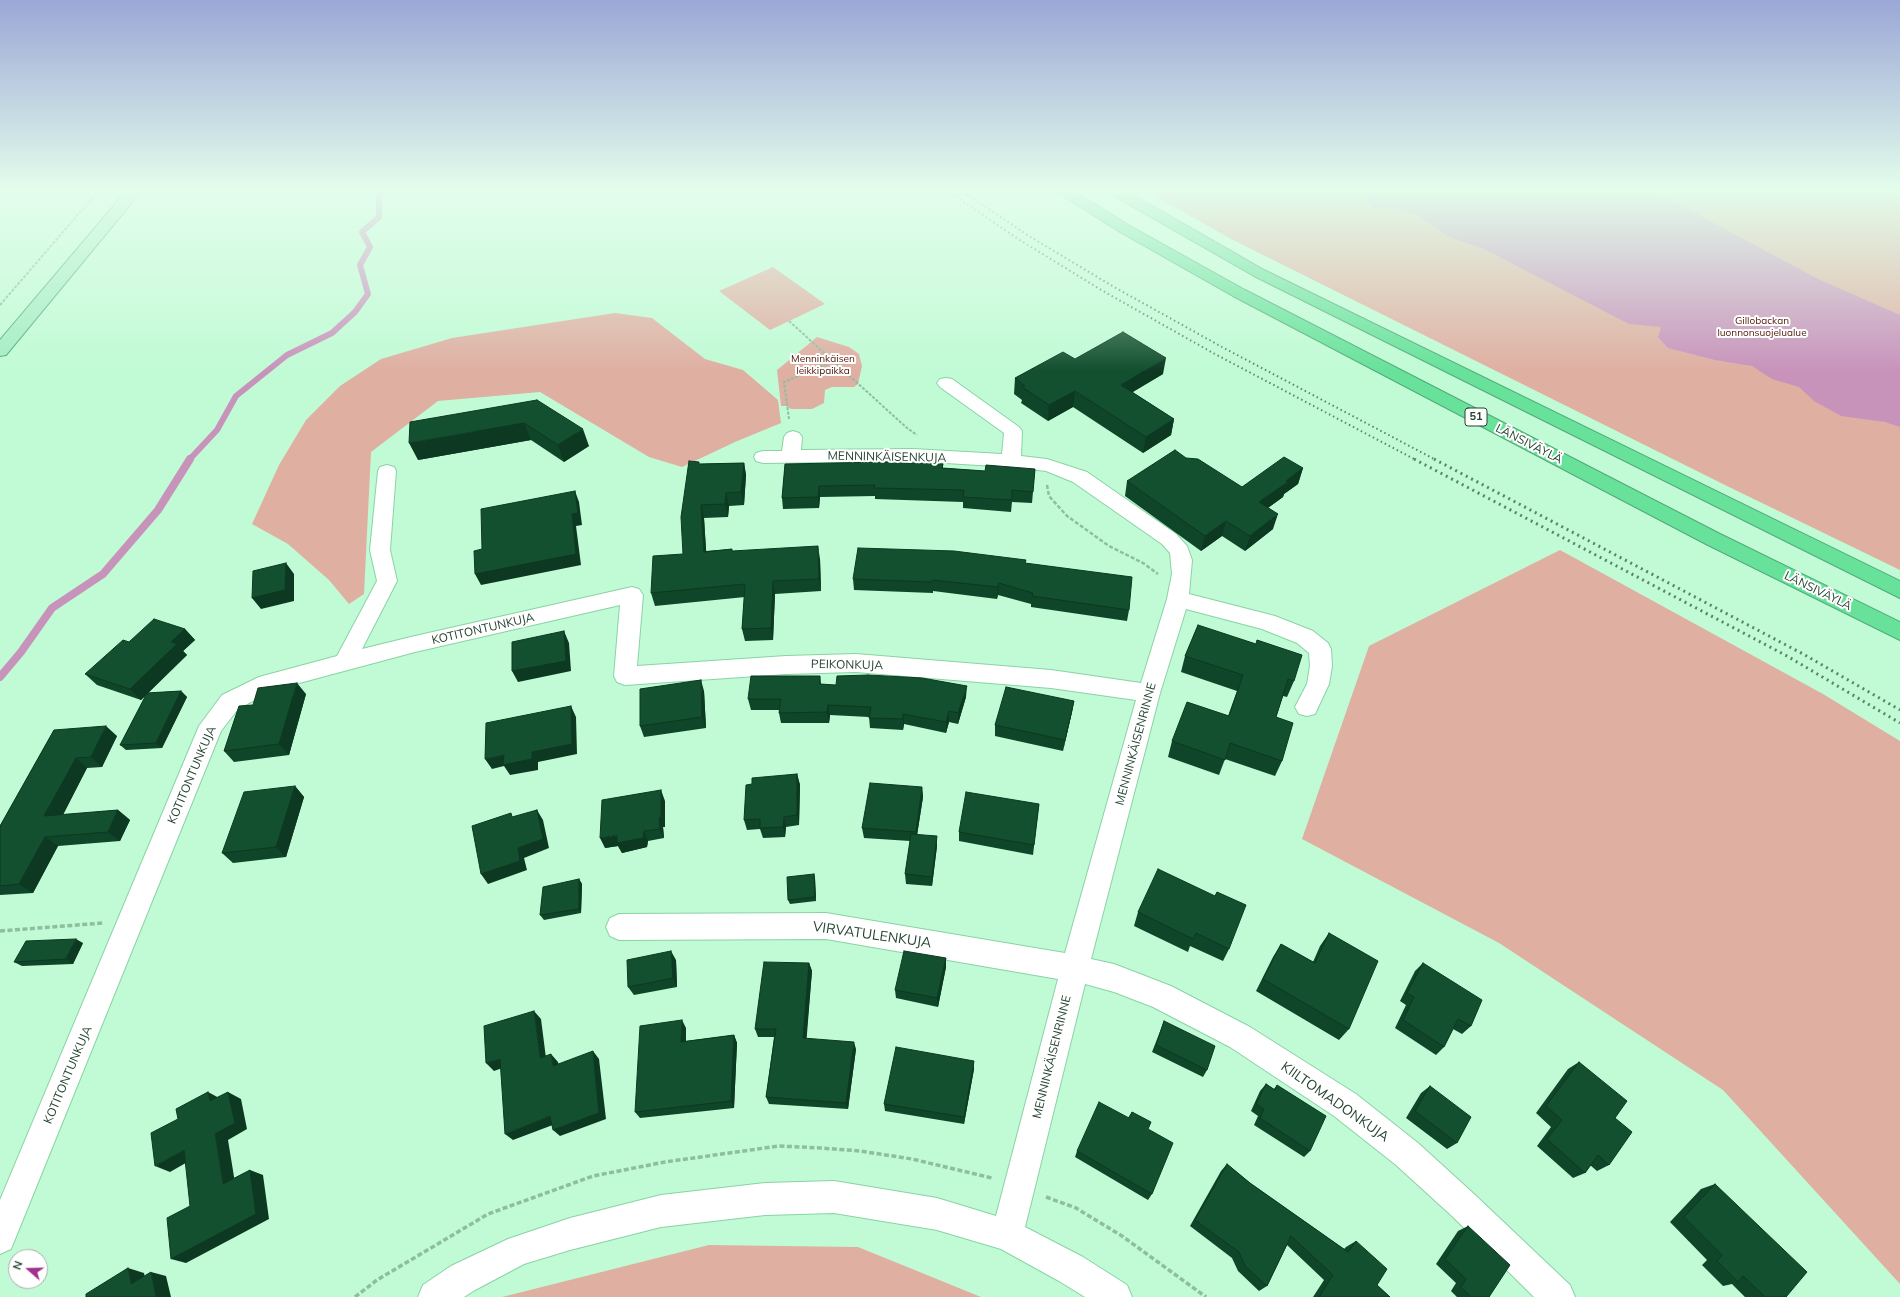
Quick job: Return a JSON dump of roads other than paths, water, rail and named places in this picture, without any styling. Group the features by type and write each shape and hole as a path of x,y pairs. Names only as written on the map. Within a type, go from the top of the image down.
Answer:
{"highway":[{"name":"LÄNSIVÄYLÄ","path":"1160,250 1272,311 1713,539 1900,632"},
{"path":"1219,250 1266,276 1900,590"}],"main road":[{"path":"0,351 85,250"}],"street":[{"path":"946,383 1013,431 1011,461"},
{"path":"791,456 793,437"},
{"name":"MENNINKÄISENKUJA","path":"763,456 913,455 1011,461"},
{"name":"MENNINKÄISENRINNE","path":"1007,1235 1075,968 1150,693 1178,599 1182,574 1180,551 1176,545 1080,477 1047,465 1011,461"},
{"path":"344,663 387,582 380,550 387,471"},
{"name":"KOTITONTUNKUJA","path":"0,1238 211,726 230,702 267,683 416,644 632,595"},
{"name":"PEIKONKUJA","path":"632,595 625,676 786,665 856,663 1051,679 1150,693"},
{"path":"1178,599 1267,622 1305,637 1320,649 1321,666 1318,684 1307,707"},
{"name":"VIRVATULENKUJA","path":"618,927 826,926 1075,968"},
{"name":"KIILTOMADONKUJA","path":"1075,968 1114,978 1161,996 1240,1037 1345,1105 1407,1154 1558,1297"},
{"path":"435,1297 463,1278 519,1250 570,1234 661,1211 765,1199 834,1196 937,1214 1007,1235 1071,1269 1115,1297"}],"waterway":[{"path":"189,460 217,430 236,396 287,355 332,333 355,312 368,294 360,265 369,250"},
{"path":"0,677 21,652 52,608 103,574 158,510 190,459"}],"railway":[{"path":"1035,250 1103,291 1213,353 1416,460"},
{"path":"1052,250 1114,287 1222,347 1436,460"},
{"path":"1414,459 1787,656 1900,723"},
{"path":"1434,459 1803,654 1900,710"}],"park label":[{"name":"Gillobackan luonnonsuojelualue","path":"1762,326"},
{"name":"Menninkäisen leikkipaikka","path":"823,364"}]}
